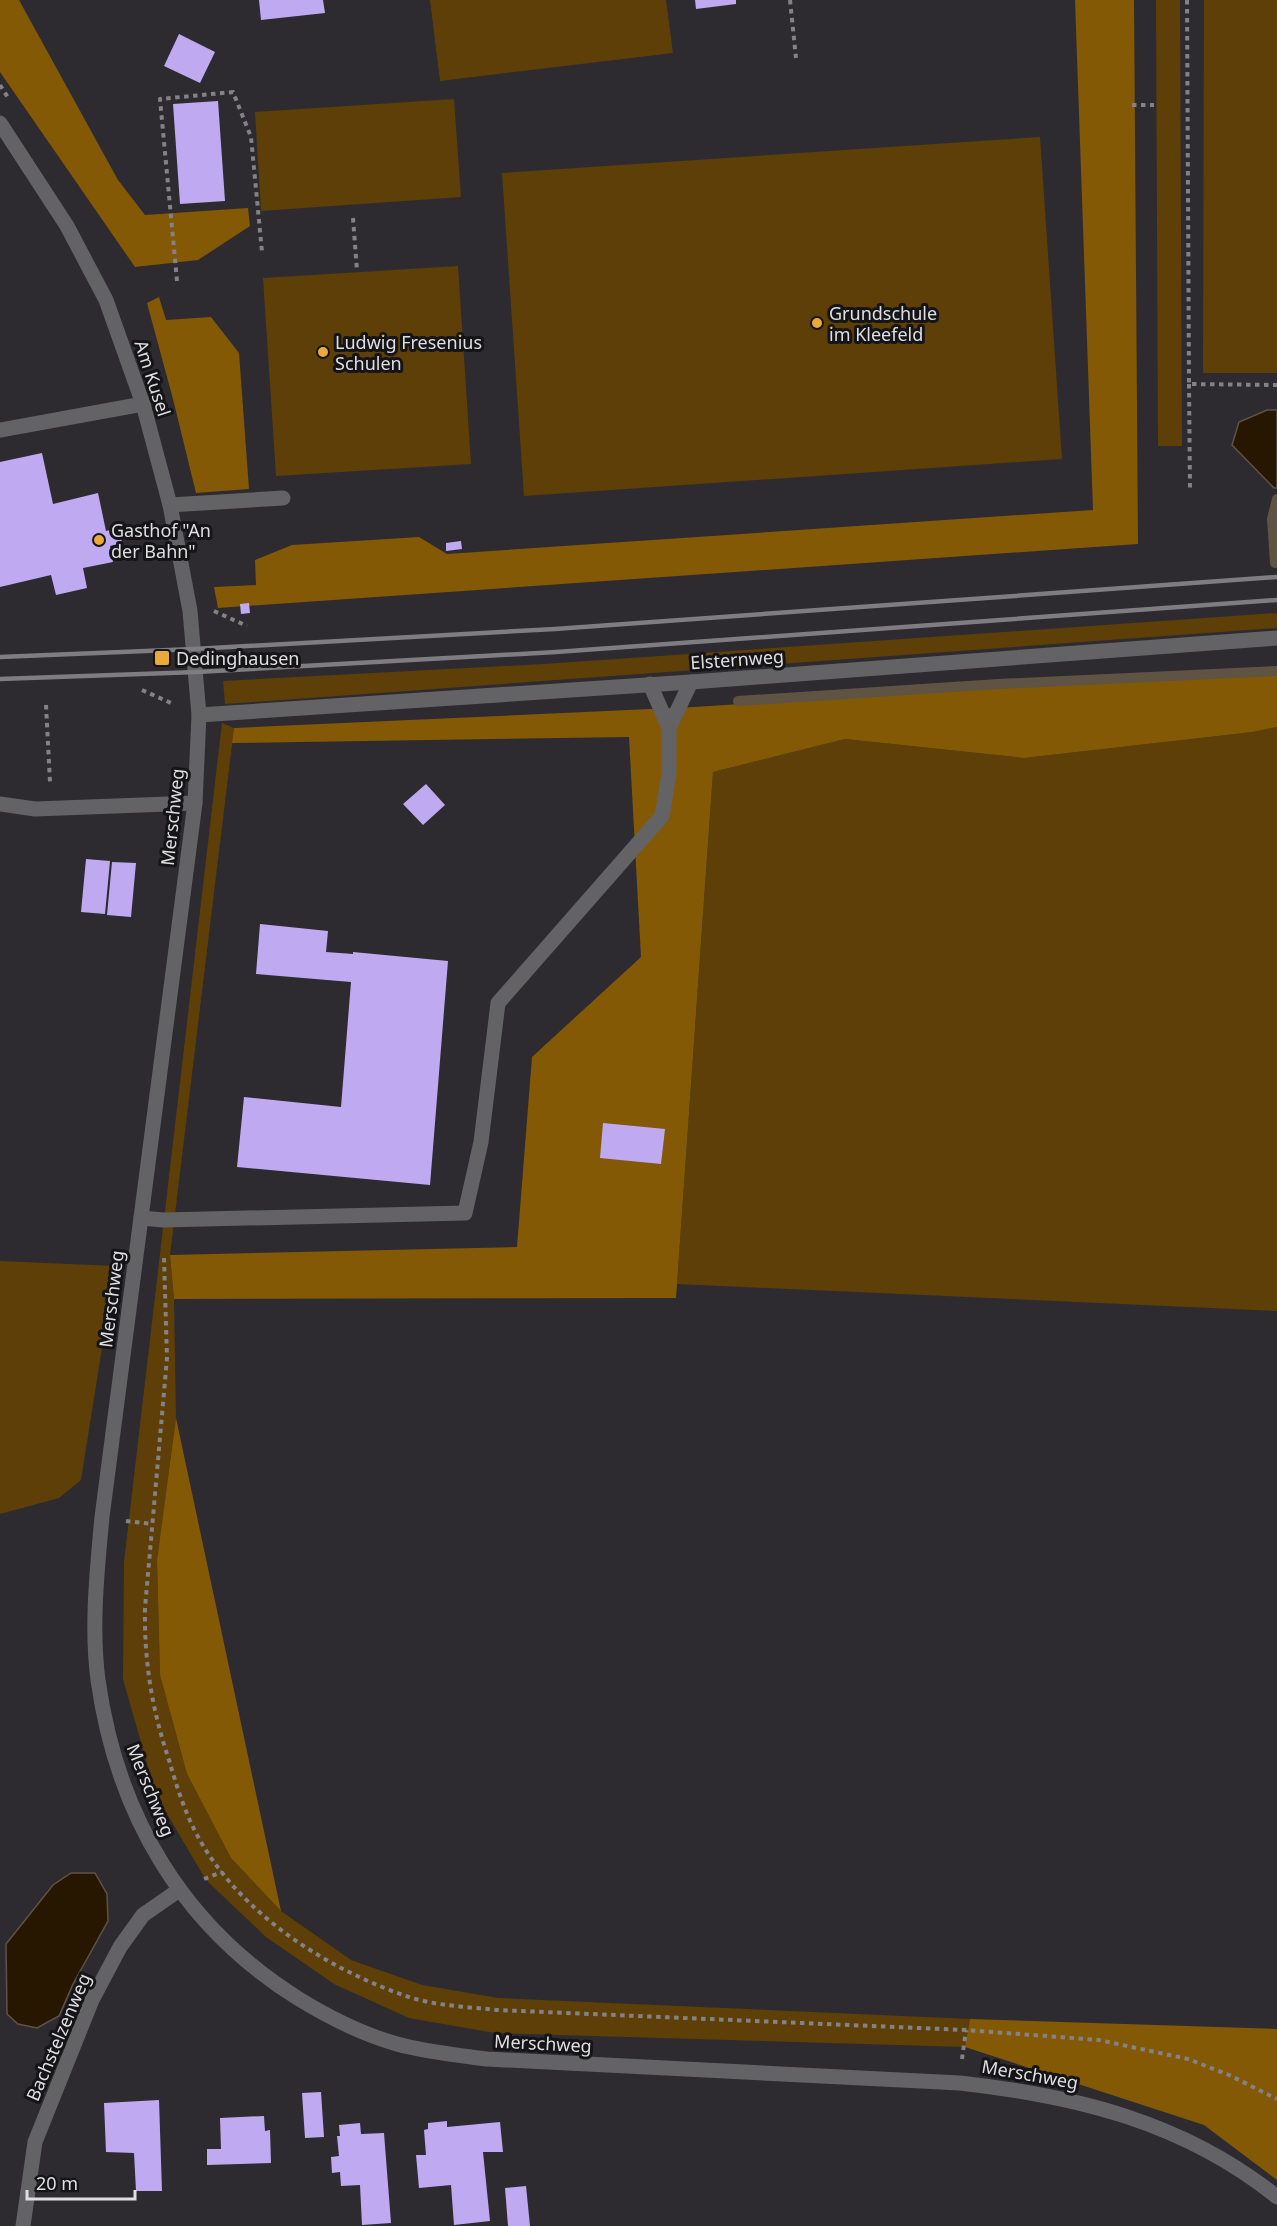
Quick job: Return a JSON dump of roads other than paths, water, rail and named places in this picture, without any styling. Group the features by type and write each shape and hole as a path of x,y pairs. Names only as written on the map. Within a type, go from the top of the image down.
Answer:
{"street":[{"name":"Am Kusel","path":"0,123 67,226 106,300 142,404 170,505 190,611 197,672"},
{"path":"0,430 142,404"},
{"path":"170,505 283,498"},
{"name":"Elsternweg","path":"199,715 691,682 1277,638"},
{"name":"Merschweg","path":"197,672 199,715 195,803 102,1518 95,1650 105,1718 121,1777 150,1846 179,1890 217,1934 274,1983 314,2008 353,2028 398,2044 442,2054 487,2059 960,2083 1022,2090 1087,2104 1143,2122 1187,2140 1236,2168 1277,2197"},
{"path":"669,728 691,682"},
{"path":"141,1218 163,1220 465,1213 481,1142 498,1003 662,816 669,774 669,728 650,684"},
{"path":"0,804 35,809 195,803"},
{"name":"Bachstelzenweg","path":"23,2226 35,2142 92,2000 120,1947 143,1915 179,1890"}],"waterway":[{"path":"1275,563 1272,519 1277,499"},
{"path":"738,701 998,684 1277,671"}],"railway":[{"path":"0,657 555,629 1277,577"},
{"path":"0,679 197,672 556,652 1277,600"}],"place":[{"name":"Grundschule im Kleefeld","path":"817,323"},
{"name":"Ludwig Fresenius Schulen","path":"323,352"},
{"name":"Gasthof \"An der Bahn\"","path":"99,540"},
{"name":"Dedinghausen","path":"162,658"}]}
